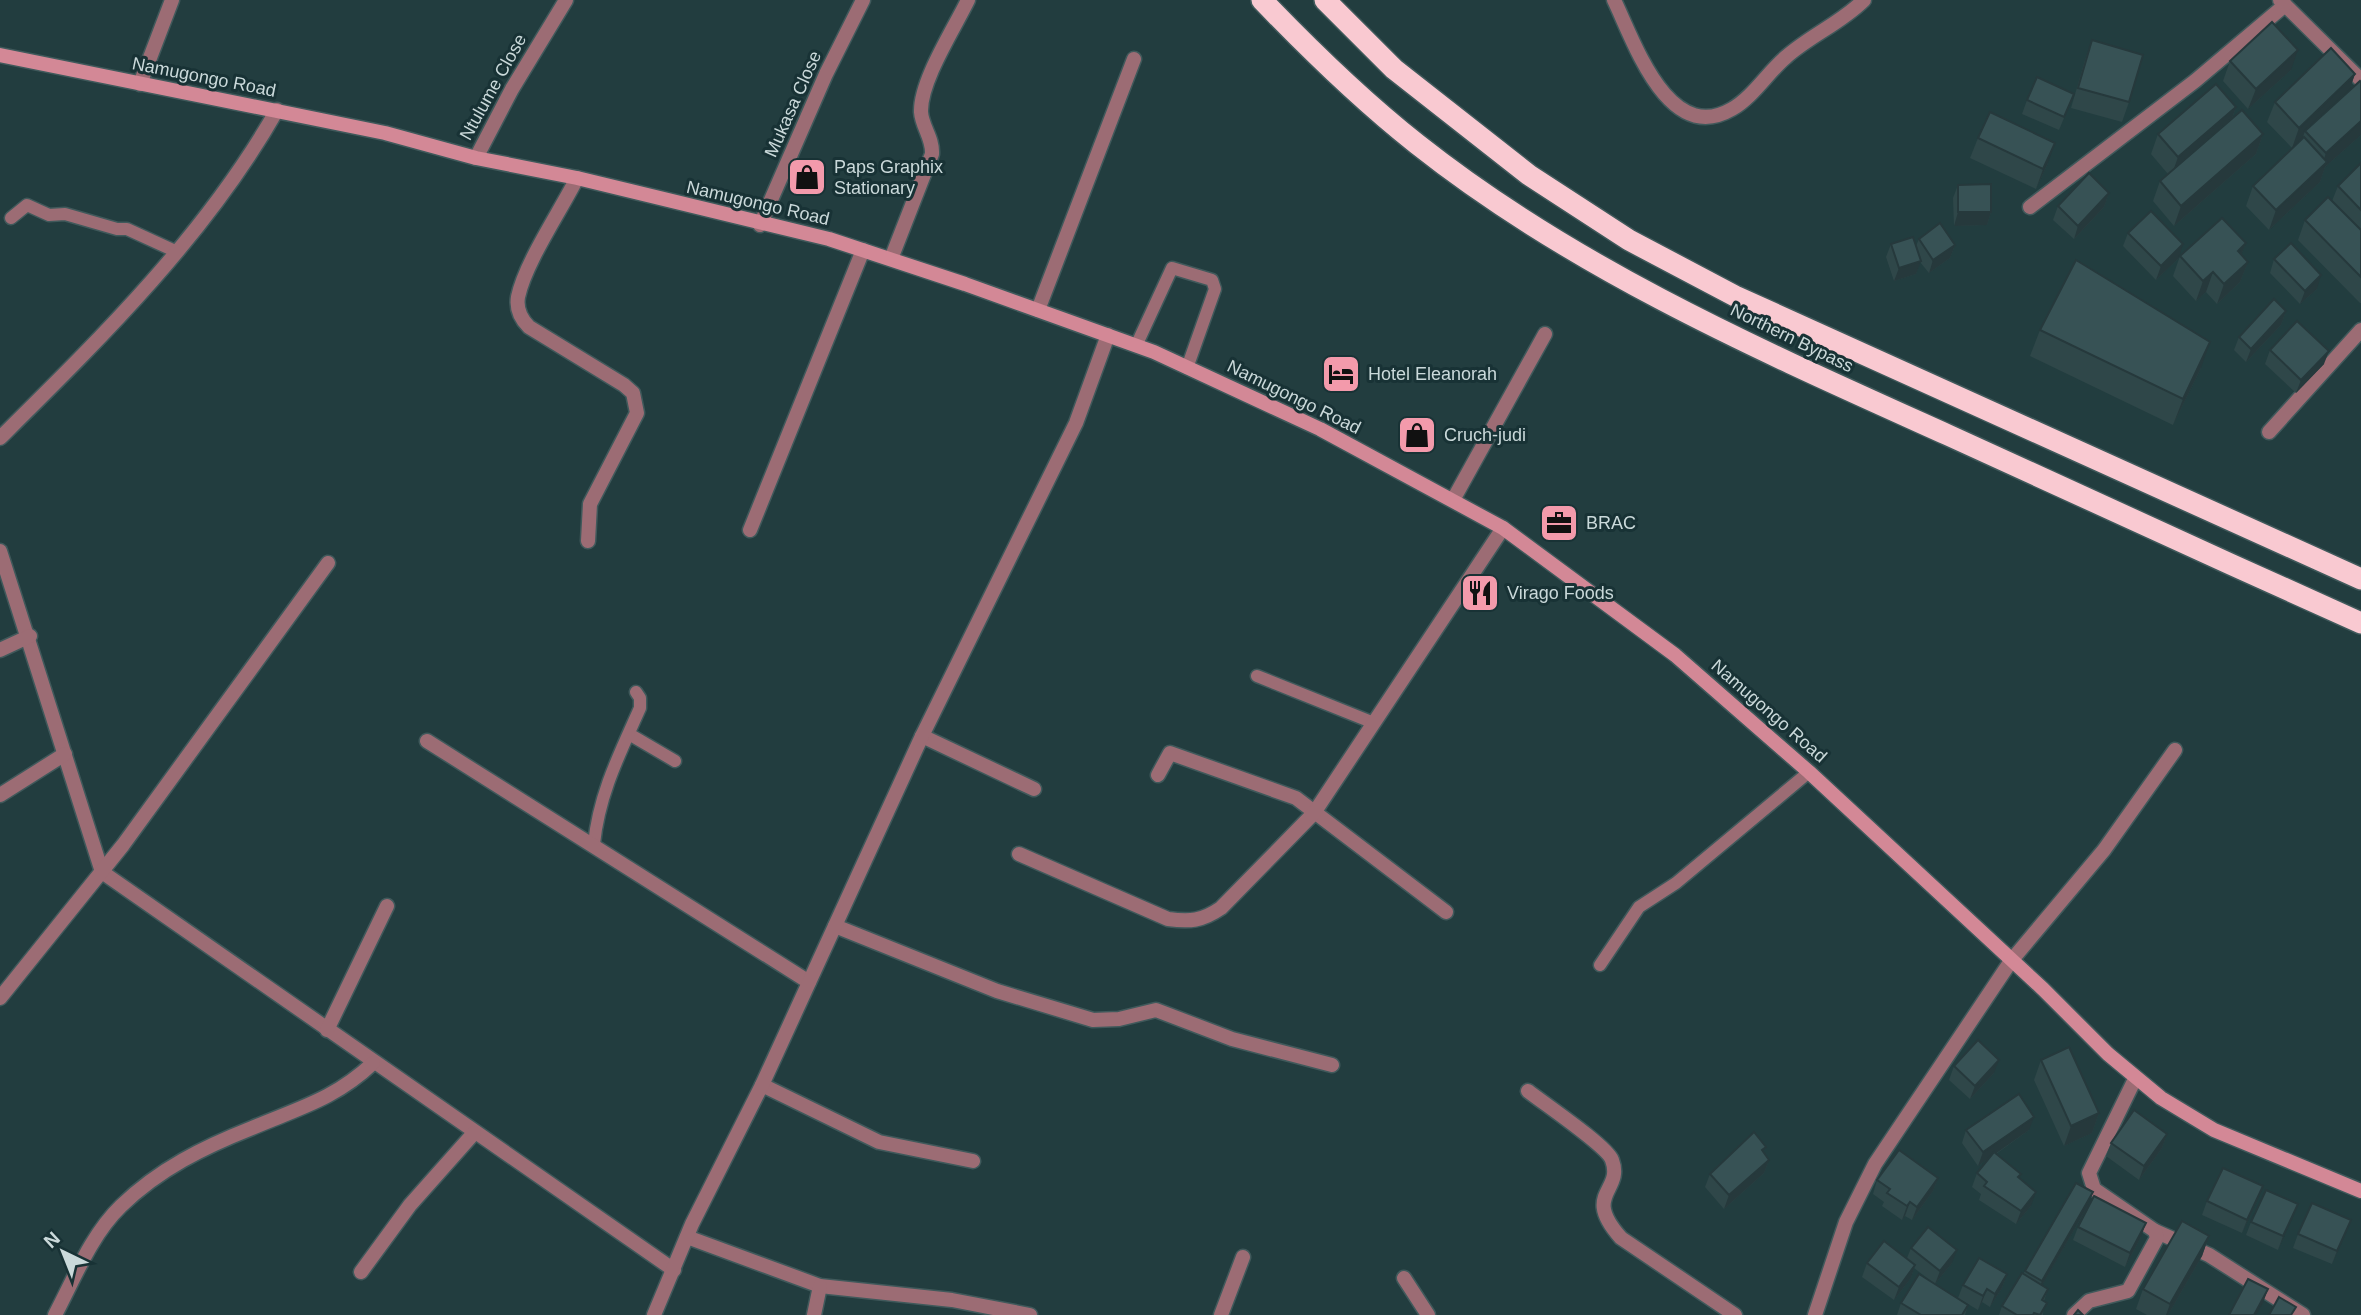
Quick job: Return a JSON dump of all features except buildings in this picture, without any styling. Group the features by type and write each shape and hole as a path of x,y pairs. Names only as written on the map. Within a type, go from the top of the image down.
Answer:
{"highway":[{"name":"Northern Bypass","path":"1262,0 1325,64 1417,144 1534,227 1652,296 1840,386 2361,623"},
{"name":"Northern Bypass","path":"1325,0 1394,69 1518,167 1629,240 1735,296 2361,579"}],"main road":[{"name":"Namugongo Road","path":"0,55 385,133 476,158 577,178 863,250 1108,335 1188,368 1320,429 1503,528 1675,655 1809,772 2135,1079 2214,1130 2361,1191"}],"street":[{"path":"140,84 172,0"},
{"name":"Ntulume Close","path":"476,158 512,89 566,0"},
{"name":"Mukasa Close","path":"760,225 863,0"},
{"path":"891,259 932,154 932,144 921,116 922,96 968,0"},
{"path":"1614,0 1649,72 1662,90 1688,114 1710,116 1732,109 1787,56 1849,15 1864,0"},
{"path":"2030,207 2195,81 2282,2 2361,80"},
{"path":"1038,310 1134,59"},
{"path":"0,438 119,320 263,134 276,110"},
{"path":"577,178 526,276 518,299 520,318 529,327 624,386 636,401 637,412 590,504 588,541"},
{"path":"750,530 863,250"},
{"path":"2269,432 2361,330"},
{"path":"1453,500 1545,334"},
{"path":"654,1315 687,1237 762,1085 922,736 1076,423 1108,335"},
{"path":"1019,854 1168,919 1190,922 1207,918 1250,883 1314,813 1503,528"},
{"path":"0,551 30,636 102,872 674,1270"},
{"path":"0,998 102,872 328,563"},
{"path":"0,650 30,636"},
{"path":"922,736 1034,789"},
{"path":"427,741 810,982"},
{"path":"1815,1315 1846,1222 1875,1164 2011,961 2104,850 2175,750"},
{"path":"1158,775 1170,753 1296,798 1446,912"},
{"path":"0,795 65,754"},
{"path":"327,1030 387,906"},
{"path":"835,926 997,991 1093,1020 1119,1019 1156,1010 1232,1039 1332,1065"},
{"path":"55,1315 104,1227 120,1206 149,1183 186,1156 337,1093 373,1063"},
{"path":"2135,1079 2089,1173 2089,1181 2094,1189 2155,1231 2208,1255 2303,1315"},
{"path":"762,1085 879,1142 973,1161"},
{"path":"1528,1091 1609,1153 1615,1171 1602,1208 1607,1222 1621,1238 1735,1315"},
{"path":"360,1272 410,1205 474,1133"},
{"path":"2074,1315 2089,1301 2128,1291 2157,1238 2155,1231"},
{"path":"687,1237 820,1286 952,1300 1030,1315"},
{"path":"1220,1315 1243,1257"},
{"path":"1404,1278 1428,1315"},
{"path":"814,1315 820,1286"}],"lane":[{"path":"11,218 27,205 49,215 65,214 117,229 127,229 175,251"},
{"path":"1136,346 1172,268 1212,279 1215,289 1188,368"},
{"path":"1257,676 1374,723"},
{"path":"594,844 597,817 607,783 640,708 640,698 636,692"},
{"path":"629,734 675,761"},
{"path":"1600,965 1639,907 1676,883 1809,772"}],"place":[{"name":"Paps Graphix Stationary","path":"807,177"},
{"name":"Hotel Eleanorah","path":"1341,374"},
{"name":"Cruch-judi","path":"1417,435"},
{"name":"BRAC","path":"1559,523"},
{"name":"Virago Foods","path":"1480,593"}]}
